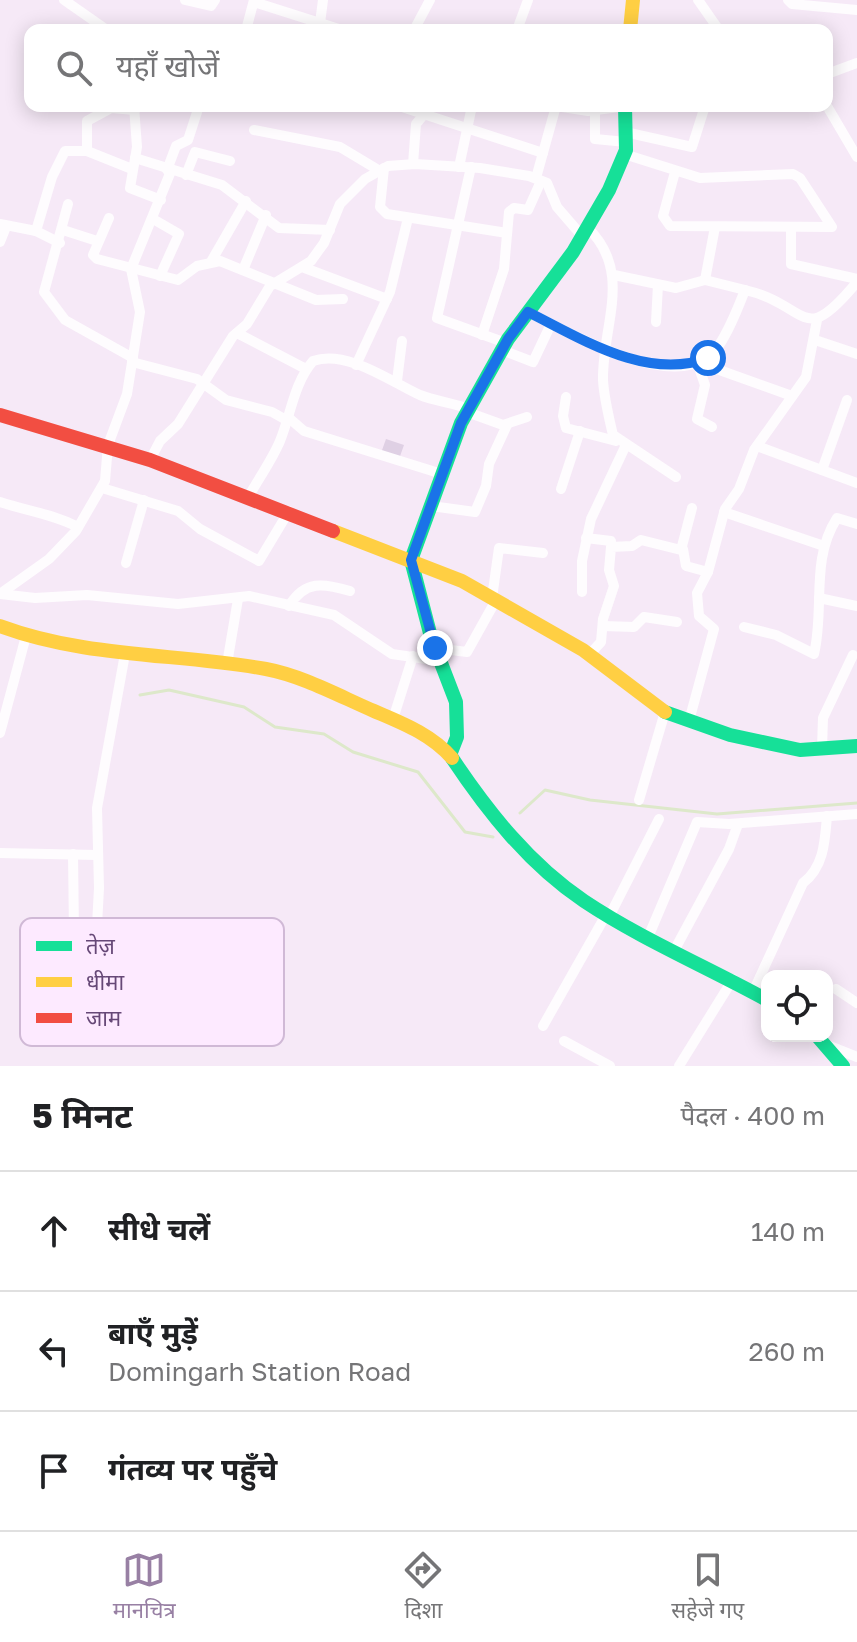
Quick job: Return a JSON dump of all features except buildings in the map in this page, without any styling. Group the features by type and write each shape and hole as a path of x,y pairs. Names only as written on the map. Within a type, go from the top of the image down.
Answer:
{"street":[{"path":"64,0 98,24"},
{"path":"185,0 211,6 215,0"},
{"path":"320,23 323,0"},
{"path":"417,24 430,0"},
{"path":"519,24 528,0"},
{"path":"631,24 633,0"},
{"path":"698,0 715,24"},
{"path":"788,0 792,4 857,10"},
{"path":"248,24 254,1 323,24"},
{"path":"833,72 857,63"},
{"path":"87,151 87,121 104,112"},
{"path":"135,112 130,188 161,200"},
{"path":"0,594 49,559 78,527 102,488 108,445 127,394 140,312 131,269 161,200 176,146 188,140 197,112"},
{"path":"413,164 416,124 425,112"},
{"path":"431,112 468,130 543,153"},
{"path":"471,112 456,226 437,318 482,335 533,362 551,324"},
{"path":"482,335 504,269 509,212 514,208 528,210 554,112"},
{"path":"595,112 595,139 688,148 693,144 703,112"},
{"path":"450,755 457,737 456,702 438,655 411,560 468,411 504,346 585,232 609,190 625,143 625,112"},
{"path":"831,112 857,157"},
{"path":"254,130 340,147 382,170"},
{"path":"625,143 675,172 700,178 793,174 800,178 832,227 670,226 664,220 675,172"},
{"path":"36,231 52,177 67,150 87,151 222,185 266,215 279,228 330,230"},
{"path":"186,175 195,152 230,161"},
{"path":"150,460 275,283 311,261 330,230 340,204 365,179 382,170 413,164 465,167 547,183 557,207 607,248 614,275 603,380 613,435 622,444 676,477"},
{"path":"382,170 380,207 387,214 507,233"},
{"path":"109,218 97,241 94,258 178,280 197,266 212,260 246,201"},
{"path":"68,204 60,243 43,288 65,320 132,360 197,379 226,400 250,404 288,419 304,431 442,474"},
{"path":"243,270 266,215"},
{"path":"356,365 387,299 408,218"},
{"path":"153,219 179,234 160,276"},
{"path":"0,242 3,226 36,231 60,243"},
{"path":"705,280 715,227"},
{"path":"614,275 676,288 705,280 772,297 807,320 817,320 834,309 857,281 791,264 791,228"},
{"path":"63,230 97,241"},
{"path":"212,260 316,300 343,299"},
{"path":"302,267 387,299"},
{"path":"656,322 658,285"},
{"path":"528,312 649,366 697,362 708,358 732,323 745,290"},
{"path":"689,721 714,629 697,613 697,593 708,572 724,512 739,489 757,446 806,377 817,320"},
{"path":"237,333 306,369"},
{"path":"815,340 857,354"},
{"path":"397,381 402,341"},
{"path":"249,496 288,419 306,369 322,357 356,365 397,381 419,395 507,425 527,417"},
{"path":"697,362 792,396"},
{"path":"697,362 705,385 697,419 712,427"},
{"path":"566,397 564,425 622,444"},
{"path":"822,470 847,400"},
{"path":"0,415 150,460 289,511 462,581 589,655 665,712 730,735 800,750 857,746"},
{"path":"431,506 475,512 486,486 489,464 507,425"},
{"path":"561,489 580,431"},
{"path":"582,592 586,538 591,519 622,444"},
{"path":"757,446 857,483"},
{"path":"102,488 185,515 200,529 259,561 289,511"},
{"path":"126,563 144,500"},
{"path":"0,502 38,515 52,514 78,527"},
{"path":"692,508 683,549 684,563 708,572"},
{"path":"724,512 824,546"},
{"path":"744,627 776,635 814,654 819,635 824,546 837,518 857,524"},
{"path":"586,538 611,541"},
{"path":"589,655 601,642 614,586 609,570 613,545 632,546 641,540 683,549"},
{"path":"0,594 35,598 100,595 178,604 249,596 334,615 392,654 438,655 467,652 494,599 499,548 543,553"},
{"path":"289,606 303,589 320,583 350,591"},
{"path":"819,598 857,606"},
{"path":"227,664 238,599"},
{"path":"603,626 634,627 644,617 677,622"},
{"path":"0,626 26,636 125,654 266,669 296,677 420,731 450,755 478,797 534,861 584,901 761,997"},
{"path":"0,733 26,636"},
{"path":"96,918 97,799 125,654"},
{"path":"822,748 823,718 853,655"},
{"path":"393,719 413,656"},
{"path":"639,800 665,712"},
{"path":"649,935 695,823 738,824 857,814"},
{"path":"753,992 803,883 816,872 825,842 827,816"},
{"path":"543,1026 609,914 659,819"},
{"path":"675,949 729,849 738,824"},
{"path":"0,853 97,855"},
{"path":"73,854 74,918"},
{"path":"679,1066 733,979"},
{"path":"836,989 857,1003"},
{"path":"564,1041 610,1066"},
{"path":"823,1042 843,1066"},
{"path":"825,1042 857,1057"}],"waterway":[{"path":"140,695 169,690 244,707 275,727 324,734 353,752 418,772 465,832 493,837"},
{"path":"520,813 545,790 590,800 717,814 857,803"}],"traffic: fast":[{"path":"450,755 457,737 456,702 431,637 411,560 461,423 508,339 573,252 609,190 626,150 625,112"},
{"path":"665,712 730,735 800,750 857,746"},
{"path":"452,758 511,836 564,887 628,928 761,997"},
{"path":"822,1042 843,1066"}],"traffic: slow":[{"path":"631,24 633,0"},
{"path":"333,531 462,581 583,650 665,712"},
{"path":"0,626 65,644 233,664 294,676 405,725 435,742 452,758"}],"traffic: jam":[{"path":"0,415 150,460 333,531"}],"route":[{"path":"435,648 411,560 461,423 508,339 528,312 649,366 691,365 708,358"}]}
